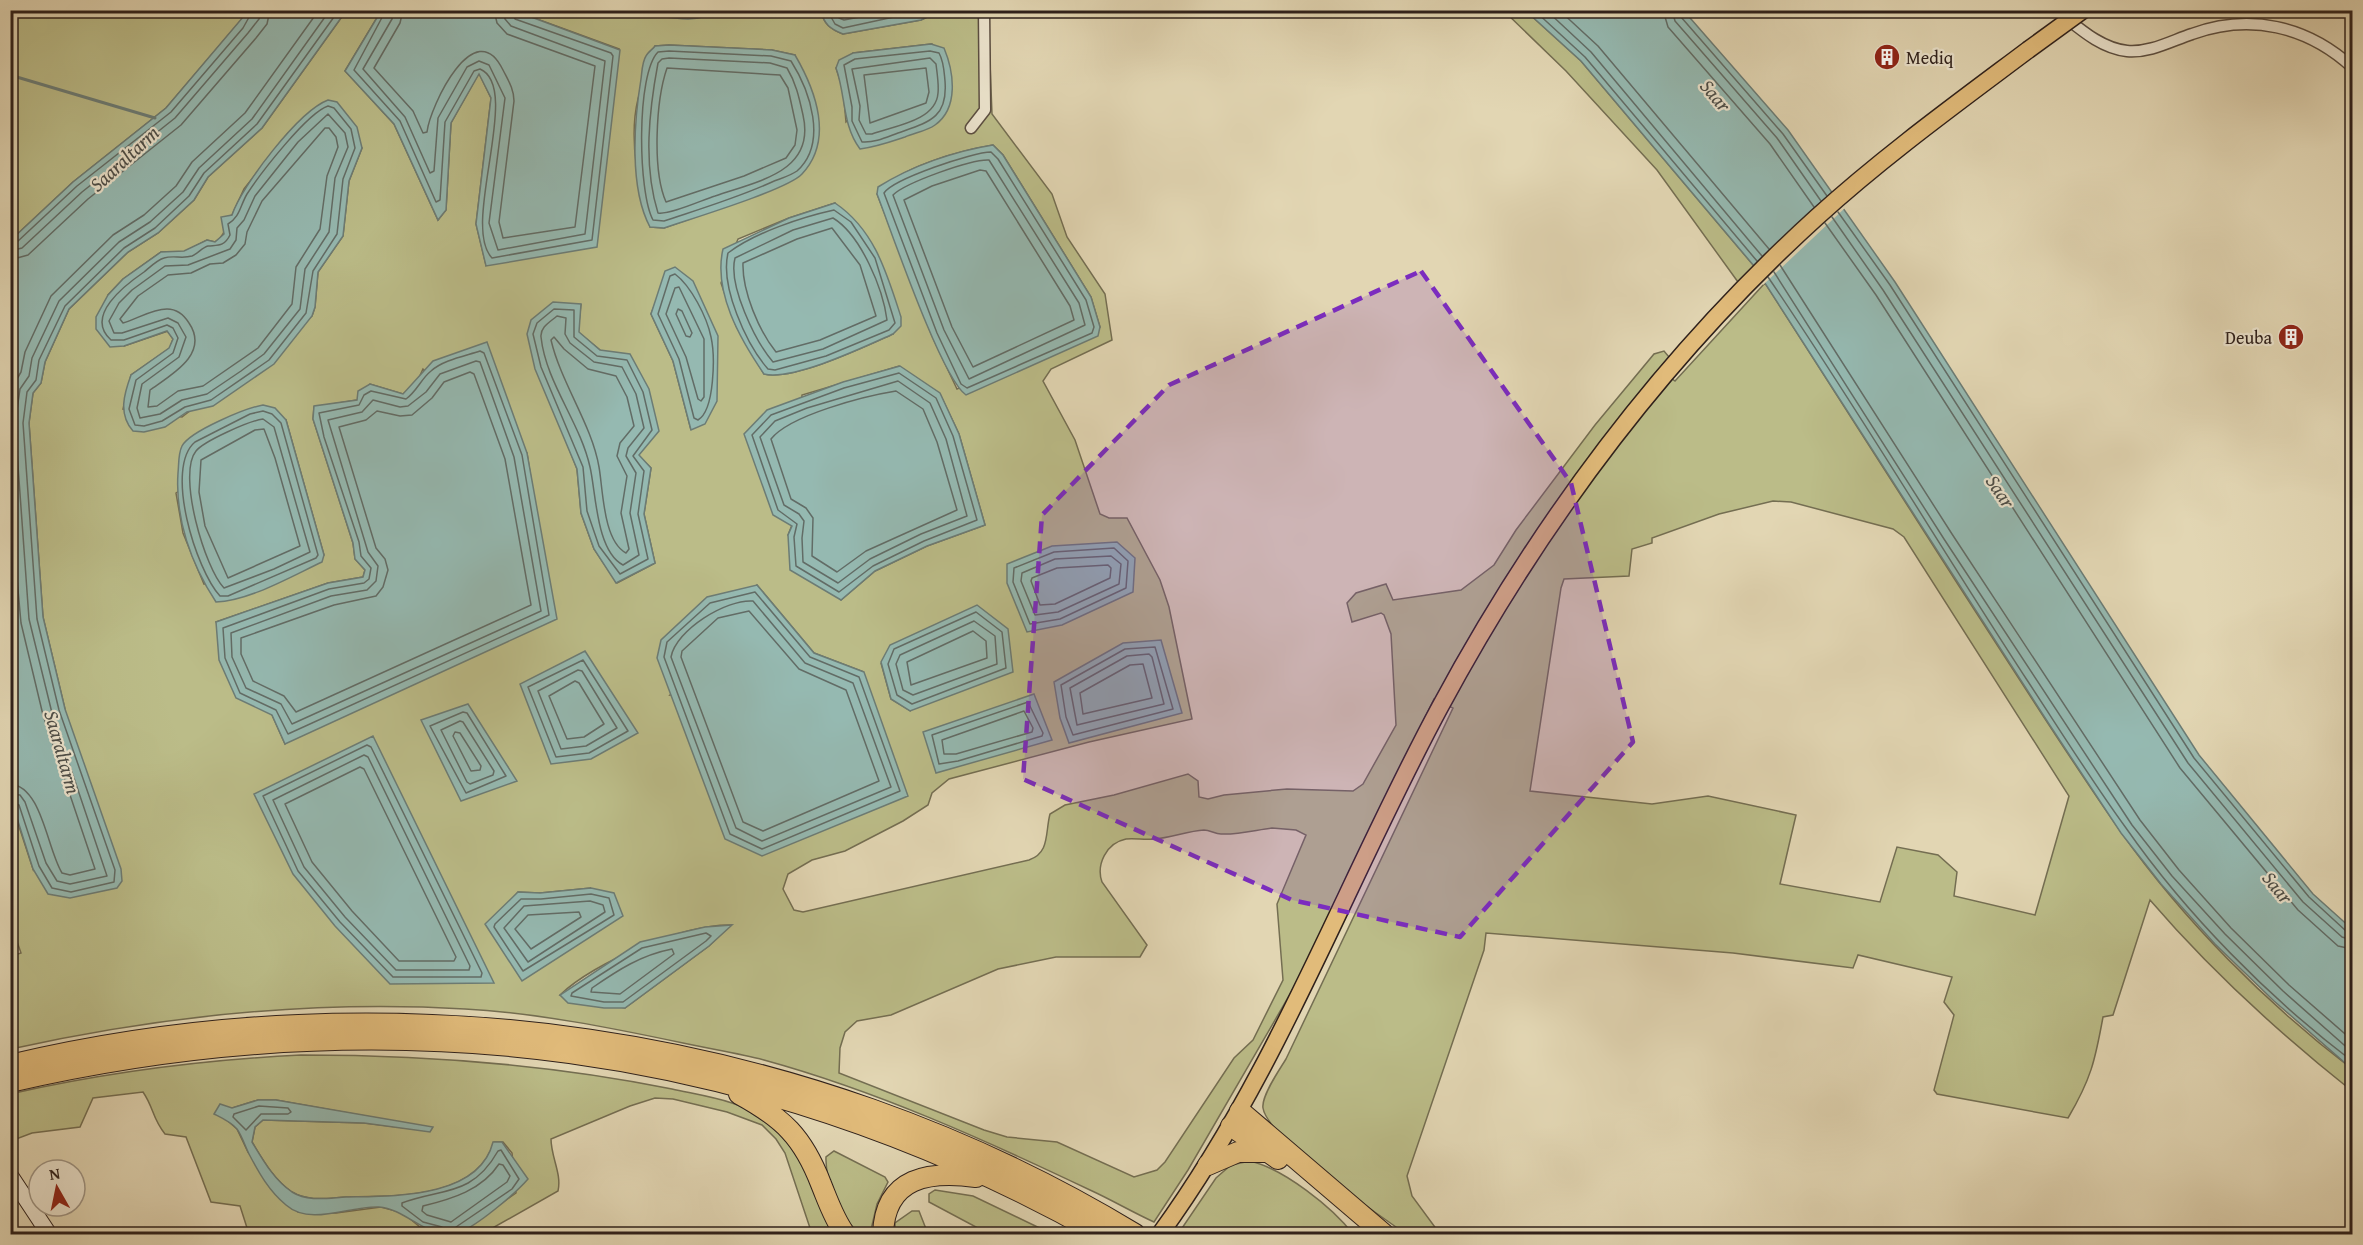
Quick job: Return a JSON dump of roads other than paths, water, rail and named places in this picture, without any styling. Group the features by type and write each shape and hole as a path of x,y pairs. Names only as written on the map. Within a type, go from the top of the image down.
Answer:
{"highway":[{"path":"10,1065 110,1044 249,1027 394,1022 517,1029 573,1036 731,1067 861,1106 1005,1165 1135,1234"},
{"path":"10,1082 114,1060 251,1043 397,1038 571,1053 704,1078 804,1104 996,1179 1100,1234"},
{"path":"704,1078 761,1106 795,1133 807,1150 845,1234"},
{"path":"1236,1118 1268,1152 1351,1213 1373,1234"},
{"path":"1236,1118 1384,1234"},
{"path":"1208,1165 1238,1152 1268,1152"},
{"path":"883,1234 891,1203 904,1187 915,1180 941,1174 996,1179"}],"main road":[{"path":"1160,1234 1208,1165 1236,1118 1302,992 1442,703 1530,554 1602,454 1666,374 1723,310 1816,218 1927,126 2083,10"},
{"path":"10,1175 48,1234"}],"street":[{"path":"971,128 985,110 984,10"},
{"path":"2056,10 2099,42 2125,51 2144,51 2215,26 2241,22 2287,28 2314,38 2352,67"}],"water":[{"name":"Saaraltarm","path":"249,10 346,11 262,128 208,177 194,200 158,233 128,252 69,309 45,362 41,383 33,393 29,423 43,617 65,709 121,869 122,881 117,888 70,898 48,894 33,869 11,799 11,240 73,182 166,108"},
{"path":"821,10 940,11 921,20 843,34 828,26"},
{"path":"381,11 515,11 620,50 597,247 486,266 476,224 491,98 479,74 451,123 446,210 438,220 394,124 345,71"},
{"path":"644,11 717,11 691,19 646,14"},
{"name":"Saar","path":"1526,11 1684,11 1788,130 1895,282 2199,755 2313,894 2352,929 2352,1069 2274,1001 2215,944 2161,884 2121,833 1754,266 1581,61"},
{"path":"931,44 944,48 952,78 951,99 943,118 924,130 860,149 847,120 836,68 839,60 853,53"},
{"path":"655,46 772,50 795,55 815,100 819,131 812,161 802,174 778,188 737,204 664,228 650,227 643,211 636,174 636,114 645,58"},
{"path":"328,100 337,102 357,127 362,148 349,181 343,236 318,272 312,316 274,364 213,406 187,412 165,427 144,432 133,431 125,418 124,411 126,389 131,375 169,348 173,339 167,331 124,346 110,347 96,329 96,317 108,295 123,279 161,252 184,251 207,240 215,242 224,234 221,217 232,215 247,186 273,150 302,118"},
{"path":"993,145 1003,155 1091,297 1100,327 1098,336 966,395 956,383 931,333 877,194 878,187 919,166 949,155"},
{"path":"835,203 860,226 878,254 901,317 901,326 893,334 865,347 810,368 777,375 764,374 746,346 725,298 721,265 723,249 789,218"},
{"path":"675,267 693,281 718,336 717,401 705,424 691,430 673,361 651,314 665,271"},
{"path":"553,302 581,304 579,332 600,350 630,354 649,389 659,431 639,455 651,468 644,514 655,563 616,583 594,549 581,513 577,469 535,369 527,334 531,320"},
{"path":"487,342 527,453 557,619 285,744 272,715 236,698 219,660 216,622 328,583 363,577 365,570 355,559 353,543 313,419 314,406 357,400 358,391 370,384 403,394 433,361"},
{"path":"900,366 940,393 959,434 985,525 927,546 875,571 841,600 790,570 788,535 792,526 773,515 744,434 767,410 843,382"},
{"path":"263,405 275,408 286,420 324,555 322,562 270,587 229,601 216,602 192,557 182,524 178,490 180,452 187,440 207,427 232,415"},
{"path":"1117,542 1135,558 1133,592 1062,625 1027,632 1007,583 1007,564 1052,546"},
{"path":"757,585 814,653 864,672 908,796 762,856 725,839 657,658 661,640 707,597"},
{"path":"977,605 1008,629 1013,672 910,711 891,699 881,662 890,645"},
{"path":"1161,640 1182,713 1069,743 1060,718 1054,682 1123,643"},
{"path":"585,651 638,733 591,759 551,764 520,684"},
{"path":"1034,694 1052,740 936,773 923,732"},
{"path":"468,704 517,781 461,801 421,720"},
{"path":"373,736 494,983 390,984 335,926 293,874 254,794"},
{"path":"591,888 614,893 623,916 522,981 485,924 518,892 540,893"},
{"path":"732,925 709,946 625,1008 604,1008 568,1003 560,995 640,942 705,927"},
{"path":"258,1100 276,1100 433,1127 430,1132 364,1123 263,1120 255,1127 252,1142 280,1182 298,1195 318,1199 386,1196 431,1190 452,1184 470,1174 485,1161 493,1142 502,1142 528,1179 506,1200 476,1223 460,1232 449,1234 438,1233 400,1213 379,1207 319,1215 296,1211 274,1194 253,1161 237,1129 214,1114 220,1104 232,1108"}],"waterway":[{"name":"Saaraltarm","path":"10,75 155,118"}],"place":[{"name":"Mediq","path":"1887,57"},
{"name":"Deuba","path":"2291,337"}]}
